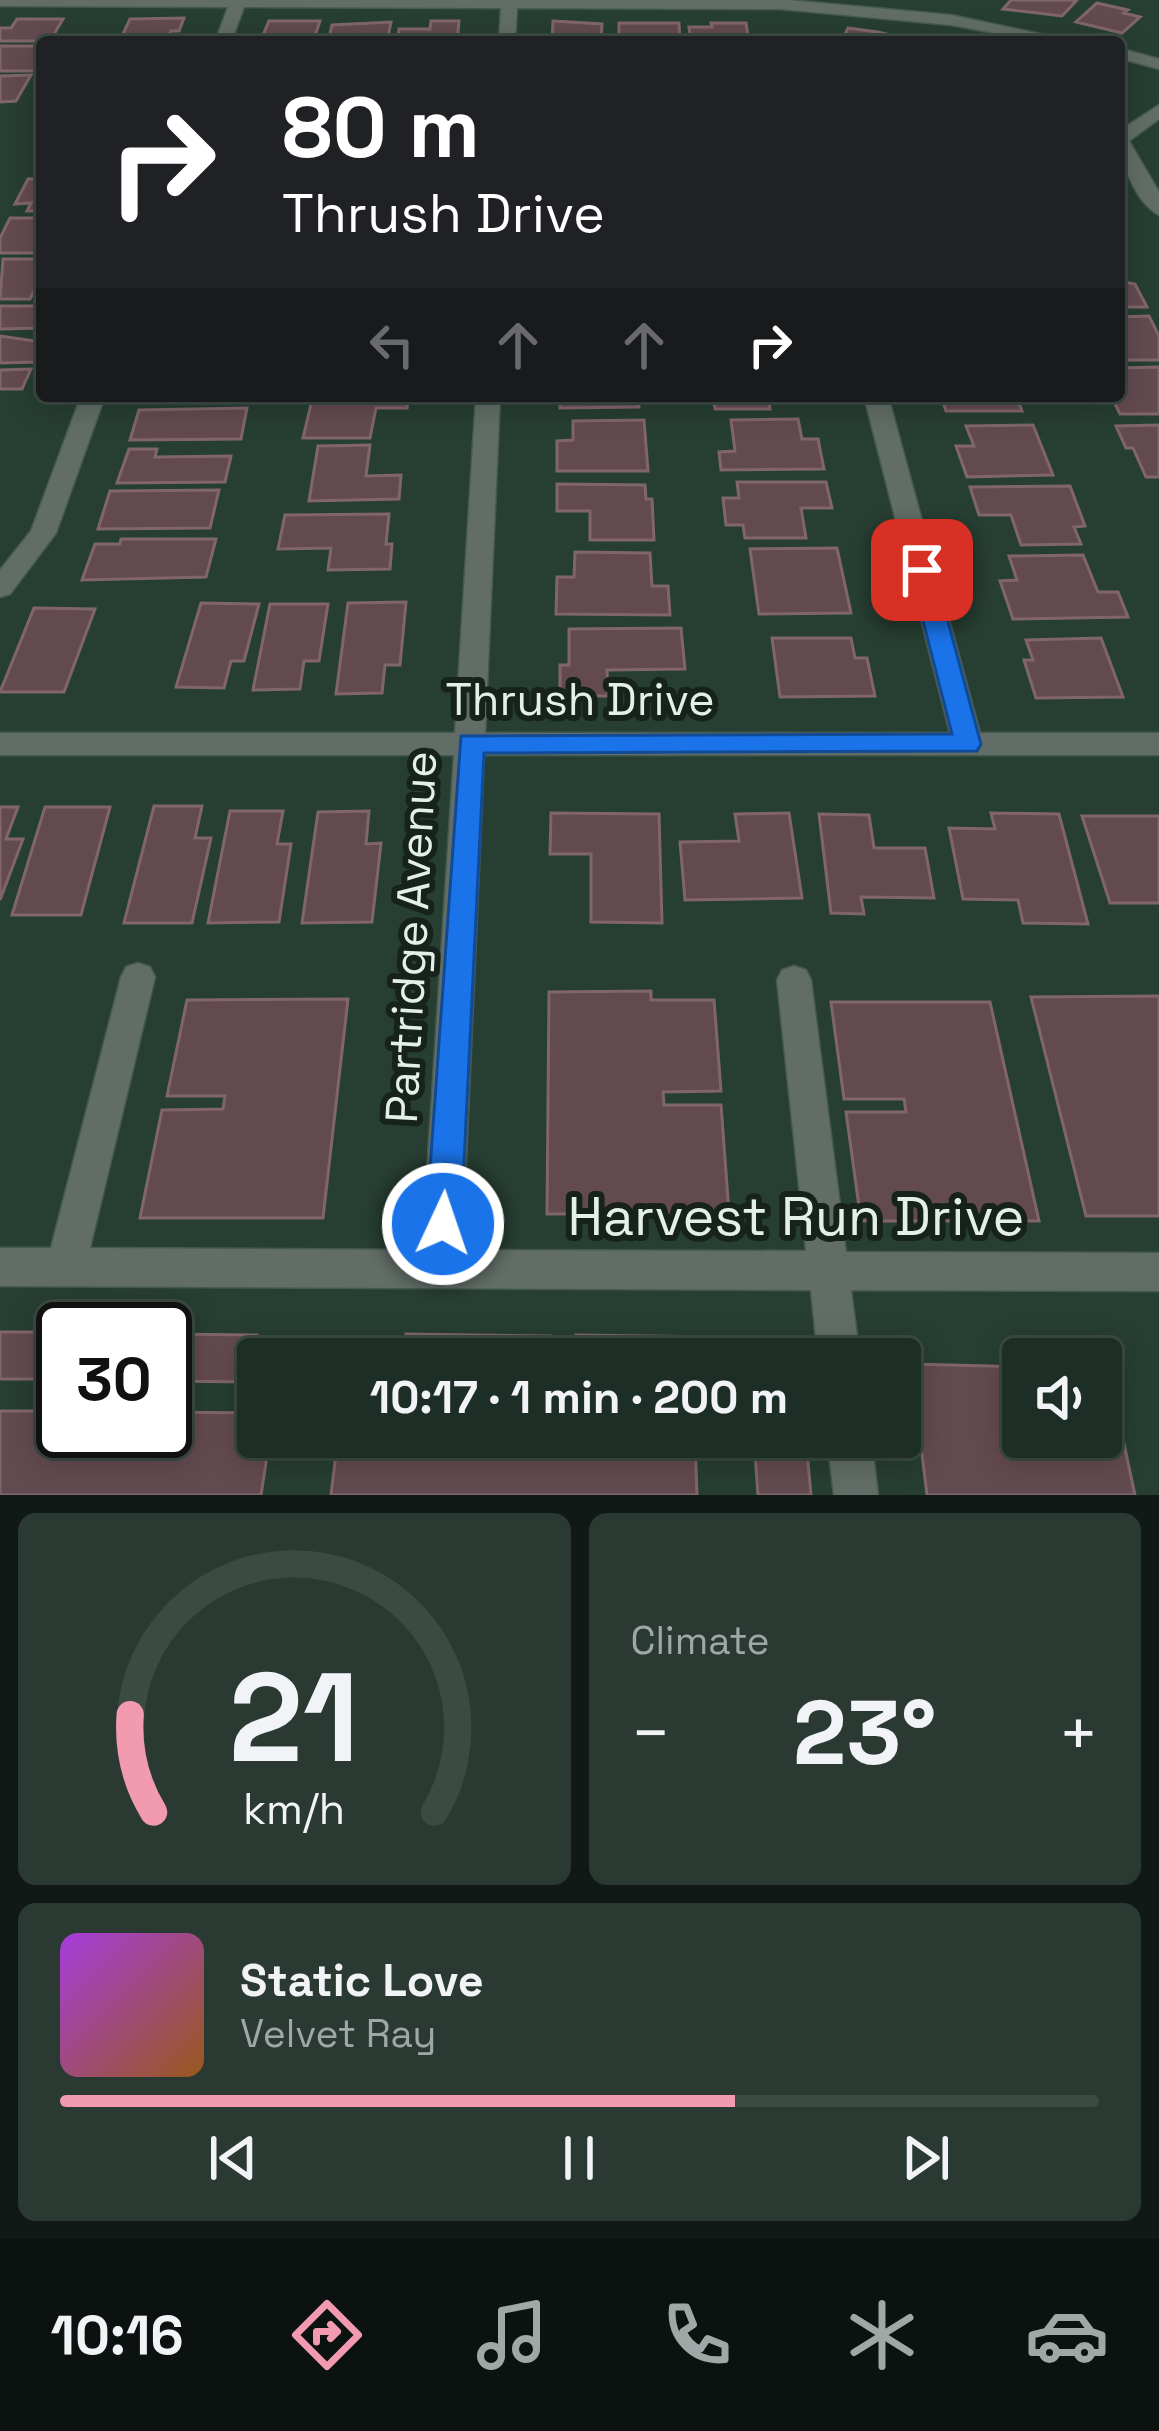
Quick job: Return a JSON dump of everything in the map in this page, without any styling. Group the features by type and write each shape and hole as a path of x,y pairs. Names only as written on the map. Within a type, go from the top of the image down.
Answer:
{"street":[{"path":"0,1 839,8 951,20 1038,36"},
{"path":"225,36 238,1"},
{"path":"507,36 509,2"},
{"path":"1125,55 1159,64"},
{"path":"1125,136 1159,110"},
{"path":"1125,150 1159,209"},
{"path":"0,588 43,532 91,402"},
{"name":"Partridge Avenue","path":"441,1269 488,402"},
{"path":"878,402 968,744"},
{"name":"Thrush Drive","path":"0,743 1159,744"},
{"path":"66,1267 138,977"},
{"path":"794,980 836,1338"},
{"name":"Harvest Run Drive","path":"0,1267 1159,1272"},
{"path":"852,1458 856,1495"}],"building":[{"path":"1011,0 1076,1 1062,16 1003,9"},
{"path":"1097,3 1140,17 1122,33 1076,22"},
{"path":"184,18 179,31 169,36 122,36 130,19"},
{"path":"17,19 63,19 53,36 36,36 36,41 0,41 0,28 11,28"},
{"path":"269,21 320,21 315,36 263,36"},
{"path":"431,21 459,21 458,36 398,36 399,29 430,29"},
{"path":"553,21 602,24 601,36 552,36"},
{"path":"391,22 388,36 329,36 332,25"},
{"path":"619,23 679,23 680,36 619,36"},
{"path":"711,23 746,23 748,36 690,36 689,27 712,27"},
{"path":"848,28 895,36 845,36"},
{"path":"0,46 36,46 34,71 0,71"},
{"path":"31,75 16,101 0,102 0,76"},
{"path":"28,179 36,179 36,211 27,211 31,203 15,204"},
{"path":"10,218 36,218 36,253 0,253 0,238"},
{"path":"3,259 36,259 36,287 30,299 0,299"},
{"path":"1125,282 1135,284 1147,307 1125,307"},
{"path":"0,306 36,306 36,328 0,329"},
{"path":"1149,316 1159,336 1159,360 1125,360 1125,317"},
{"path":"0,336 36,341 36,362 0,363"},
{"path":"1159,367 1159,414 1120,414 1114,402 1125,402 1125,368"},
{"path":"31,369 22,389 0,389 0,370"},
{"path":"312,402 408,402 407,408 376,408 370,438 303,438"},
{"path":"560,402 639,402 639,407 560,408"},
{"path":"714,402 769,402 770,409 715,409"},
{"path":"943,402 1018,402 1022,411 946,411"},
{"path":"247,408 241,439 130,440 139,410"},
{"path":"798,419 802,439 818,439 824,469 721,470 719,452 735,451 731,420"},
{"path":"644,420 648,471 557,471 557,441 573,440 573,421"},
{"path":"1033,425 1053,475 967,477 956,446 974,446 966,426"},
{"path":"1159,425 1159,477 1146,477 1116,426"},
{"path":"370,445 366,476 401,475 399,499 309,501 318,446"},
{"path":"129,449 157,449 155,457 231,456 225,482 117,483"},
{"path":"737,482 826,482 832,508 801,508 806,538 745,538 743,525 726,525 723,498 739,498"},
{"path":"557,484 645,485 646,499 652,499 654,540 590,540 590,511 557,511"},
{"path":"1070,486 1085,526 1074,527 1081,544 1021,545 1011,515 979,515 970,487"},
{"path":"219,490 210,528 98,529 110,491"},
{"path":"389,514 390,569 328,570 331,548 278,549 285,515"},
{"path":"121,539 216,539 206,577 82,580 95,544 120,544"},
{"path":"837,548 851,613 759,614 750,549"},
{"path":"575,552 650,553 652,586 668,586 670,615 556,614 557,577 574,577"},
{"path":"1083,555 1098,592 1118,592 1128,617 1013,619 1000,581 1017,580 1009,556"},
{"path":"406,602 400,665 385,665 382,693 336,694 348,603"},
{"path":"201,603 259,604 244,661 231,661 224,688 176,687"},
{"path":"270,604 328,604 319,661 304,661 300,689 253,690"},
{"path":"34,608 95,609 64,692 0,692"},
{"path":"681,628 685,669 607,670 608,696 560,696 560,665 569,665 569,629"},
{"path":"772,638 851,638 855,658 867,658 875,696 780,697"},
{"path":"1101,638 1123,697 1036,698 1024,660 1033,660 1026,640"},
{"path":"154,806 202,806 195,838 211,838 192,923 124,923"},
{"path":"0,807 18,807 6,839 23,839 0,900"},
{"path":"45,807 110,807 81,915 12,915"},
{"path":"230,811 283,811 277,844 291,844 279,922 208,923"},
{"path":"369,811 366,844 381,843 372,922 302,923 318,812"},
{"path":"551,813 659,814 662,923 591,922 591,854 550,854"},
{"path":"789,813 802,898 685,900 680,842 739,841 735,814"},
{"path":"991,813 1059,814 1088,924 1023,923 1018,900 963,899 949,828 995,829"},
{"path":"819,814 869,815 874,848 925,848 934,898 861,897 864,914 831,913"},
{"path":"1082,816 1159,816 1159,903 1110,903"},
{"path":"651,991 651,1000 714,1000 721,1091 663,1092 664,1105 721,1105 729,1213 547,1214 549,992"},
{"path":"1159,996 1159,1216 1086,1216 1031,997"},
{"path":"348,999 323,1218 140,1218 162,1110 223,1109 225,1096 167,1096 187,1000"},
{"path":"831,1002 990,1002 1039,1221 861,1221 846,1112 906,1112 904,1099 844,1099"},
{"path":"0,1332 36,1332 36,1379 0,1379"},
{"path":"192,1334 257,1335 237,1338 237,1382 192,1381"},
{"path":"406,1334 550,1336 550,1338 406,1338"},
{"path":"576,1335 719,1338 576,1338"},
{"path":"921,1364 1002,1366 1002,1458 1122,1458 1122,1434 1135,1495 927,1495 921,1446"},
{"path":"0,1411 36,1411 36,1458 192,1458 192,1412 237,1413 237,1458 267,1458 261,1495 0,1495"},
{"path":"335,1458 696,1458 697,1495 331,1495"},
{"path":"755,1458 808,1458 811,1495 758,1495"}],"route":[{"path":"443,1224 470,743 968,744 922,570"}]}
